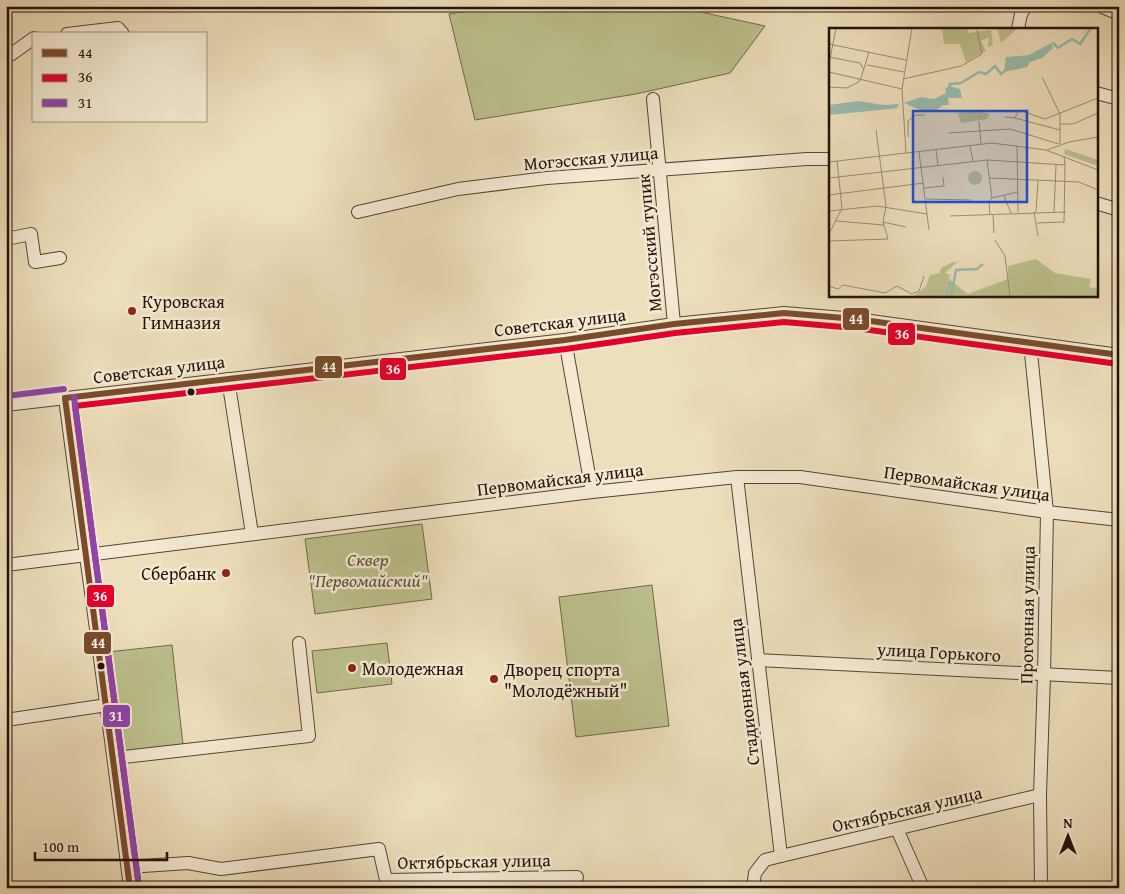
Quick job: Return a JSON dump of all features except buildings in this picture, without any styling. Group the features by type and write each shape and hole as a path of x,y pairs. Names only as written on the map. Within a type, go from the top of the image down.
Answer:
{"street":[{"path":"1018,28 1021,14 1026,6"},
{"path":"1100,6 1119,14"},
{"path":"84,32 118,28 121,32"},
{"path":"6,58 32,39"},
{"path":"1098,94 1119,99"},
{"name":"Могэсский тупик","path":"653,99 674,324"},
{"name":"Могэсская улица","path":"358,212 458,189 547,178 806,159 829,159"},
{"path":"1098,204 1119,210"},
{"path":"6,239 31,234 35,262 60,258"},
{"name":"Советская улица","path":"6,405 565,340 674,324 784,313 856,319 1119,355"},
{"path":"565,340 592,492"},
{"name":"Прогонная улица","path":"1030,343 1046,512 1040,795 1041,888"},
{"path":"228,379 252,534"},
{"path":"65,398 130,888"},
{"name":"Первомайская улица","path":"6,565 592,492 737,477 800,477 1046,512 1119,520"},
{"name":"Стадионная улица","path":"737,477 781,856"},
{"path":"114,758 309,736 298,643"},
{"name":"улица Горького","path":"758,660 1119,678"},
{"path":"6,720 107,705"},
{"name":"Октябрьская улица","path":"781,856 1040,795"},
{"path":"897,829 923,888"},
{"name":"Октябрьская улица","path":"128,867 188,863 222,869 379,849 386,880 577,877"},
{"path":"753,888 755,874 765,860 781,856"}],"green space":[{"path":"500,6 673,6 765,26 730,73 636,94 475,120 449,14"},
{"name":"Сквер \"Первомайский\"","path":"422,524 432,599 315,614 305,539"},
{"path":"652,585 669,726 576,737 559,597"},
{"name":"Молодежная","path":"387,643 392,684 317,693 312,651"},
{"path":"172,645 183,745 121,755 108,652"}],"water":[{"path":"110,6 208,6 206,9 171,12 148,7 121,12"}],"transit line":[{"name":"44","path":"65,398 565,340 674,324 784,313 856,319 1119,355"},
{"name":"36","path":"139,887 75,406 566,349 675,333 784,322 855,328 1118,364"},
{"name":"31","path":"6,396 64,389"},
{"name":"31","path":"74,397 139,887"},
{"name":"44","path":"65,398 130,888"}],"place":[{"name":"Куровская Гимназия","path":"132,311"},
{"name":"Сбербанк","path":"226,573"},
{"name":"Молодежная","path":"352,668"},
{"name":"Дворец спорта \"Молодёжный\"","path":"494,679"}]}
